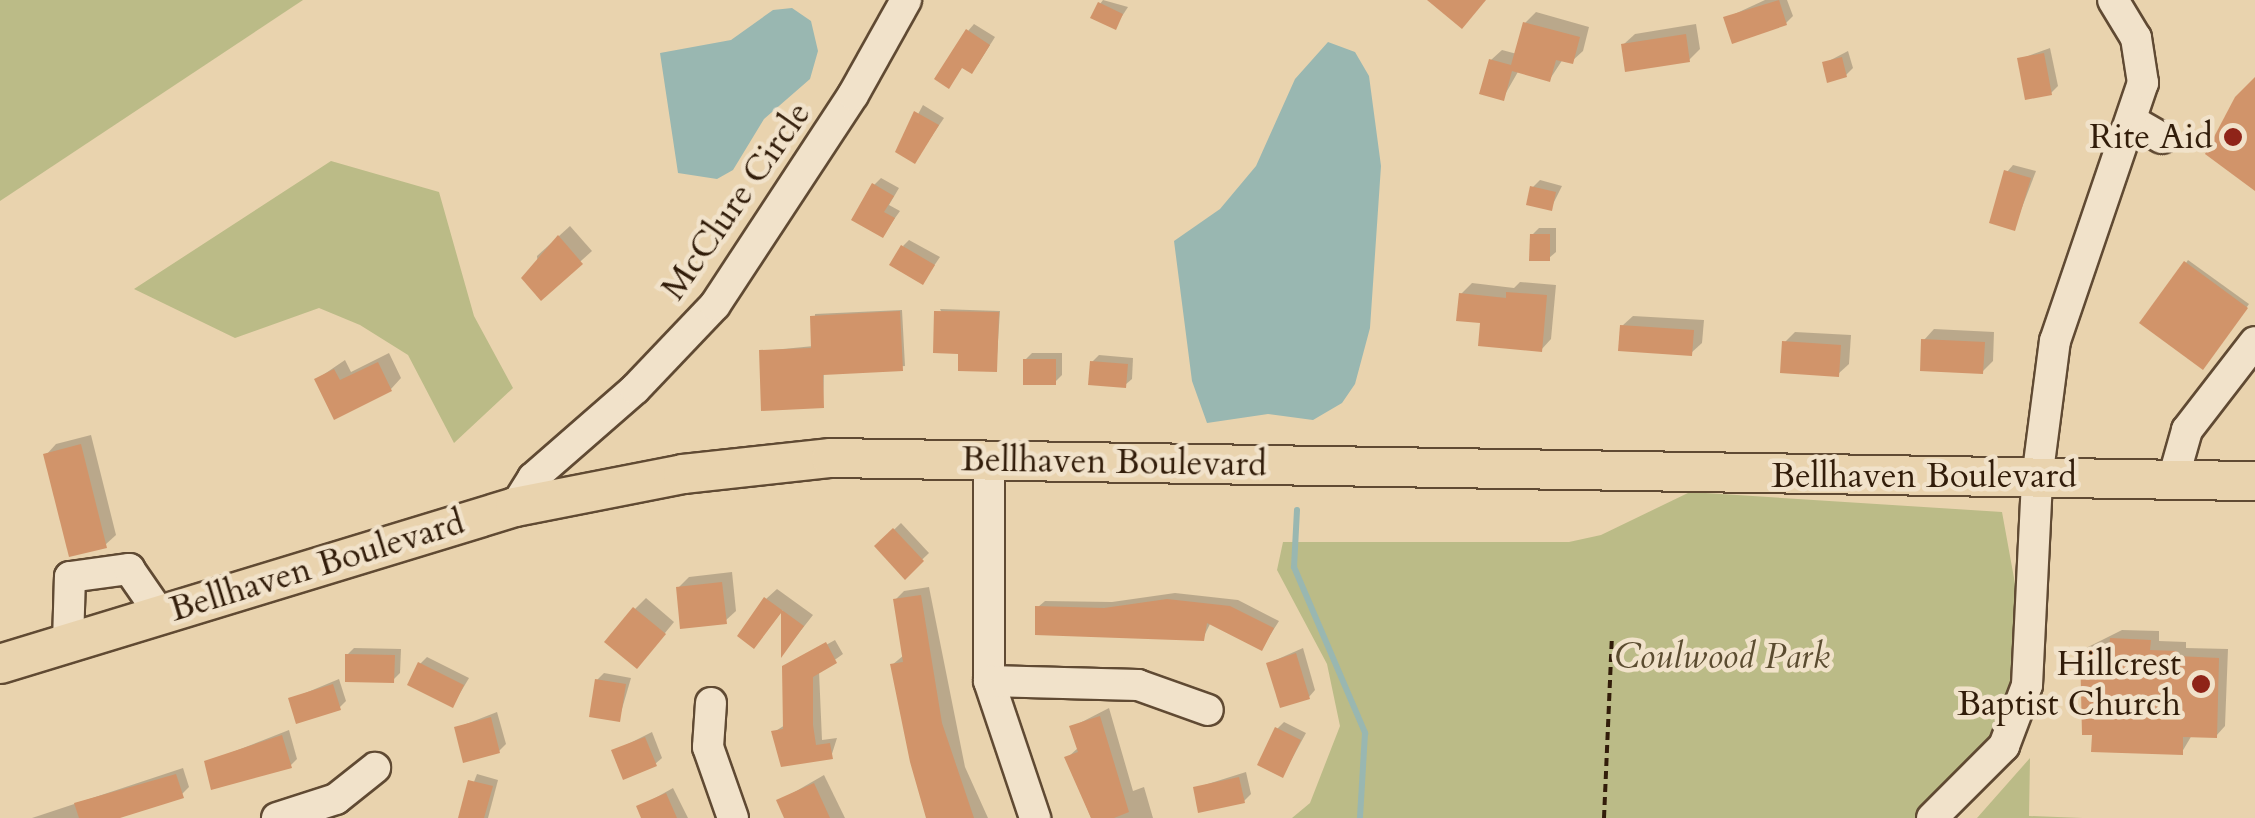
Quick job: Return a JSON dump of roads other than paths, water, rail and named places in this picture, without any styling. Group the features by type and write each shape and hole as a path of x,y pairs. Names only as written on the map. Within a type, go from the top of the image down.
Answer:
{"main road":[{"name":"Bellhaven Boulevard","path":"0,664 515,506 731,468 847,458 2036,479 2174,476 2255,481"}],"street":[{"name":"McClure Circle","path":"515,506 533,478 636,389 715,305 853,96 906,0"},
{"path":"1932,818 2004,746 2019,721 2028,685 2036,479 2063,308 2134,122 2143,62 2114,0"},
{"path":"2134,122 2162,138"},
{"path":"2174,476 2188,430 2255,342"},
{"path":"990,458 989,681 1035,818"},
{"path":"68,643 70,577 129,569 160,614"},
{"path":"989,681 1138,686 1208,710"},
{"path":"712,703 708,747 733,818"},
{"path":"277,818 336,799 375,768"}],"water":[{"path":"792,8 811,21 818,51 810,79 764,119 733,170 717,179 678,173 660,53 731,40 773,10"},
{"path":"1328,42 1355,52 1369,76 1381,166 1370,328 1355,384 1342,403 1313,420 1268,414 1207,423 1192,381 1174,241 1220,209 1256,166 1295,79"}],"waterway":[{"path":"1297,510 1294,567 1365,733 1360,818"}],"place":[{"name":"Rite Aid","path":"2233,137"},
{"name":"Hillcrest Baptist Church","path":"2201,684"}],"park label":[{"name":"Coulwood Park","path":"1722,657"}]}
